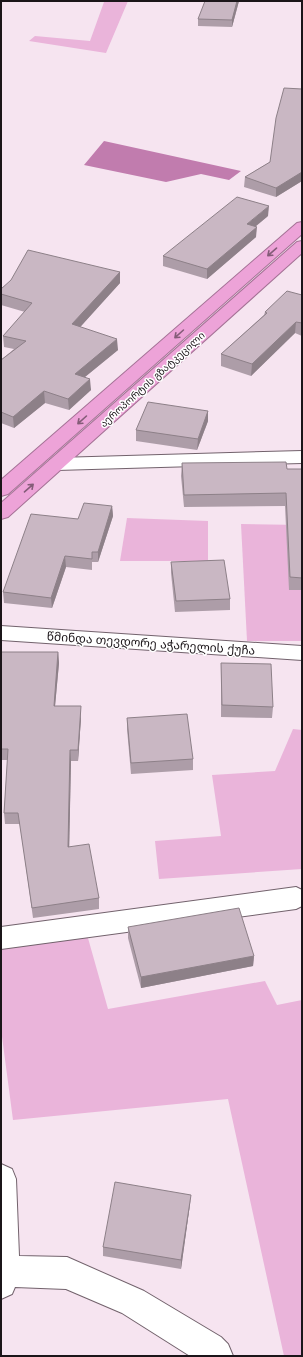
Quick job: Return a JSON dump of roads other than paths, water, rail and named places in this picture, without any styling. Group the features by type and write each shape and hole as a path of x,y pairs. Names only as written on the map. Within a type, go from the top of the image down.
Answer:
{"highway":[{"name":"აეროპორტის გზატკეცილი","path":"1,490 302,226"},
{"name":"აეროპორტის გზატკეცილი","path":"1,513 302,245"}],"street":[{"path":"57,464 302,458"},
{"name":"წმინდა თევდორე აჭარელის ქუჩა","path":"1,632 302,653"},
{"path":"1,938 296,898"},
{"path":"1,1178 2,1277 67,1273 133,1302 208,1349 216,1356"}]}
